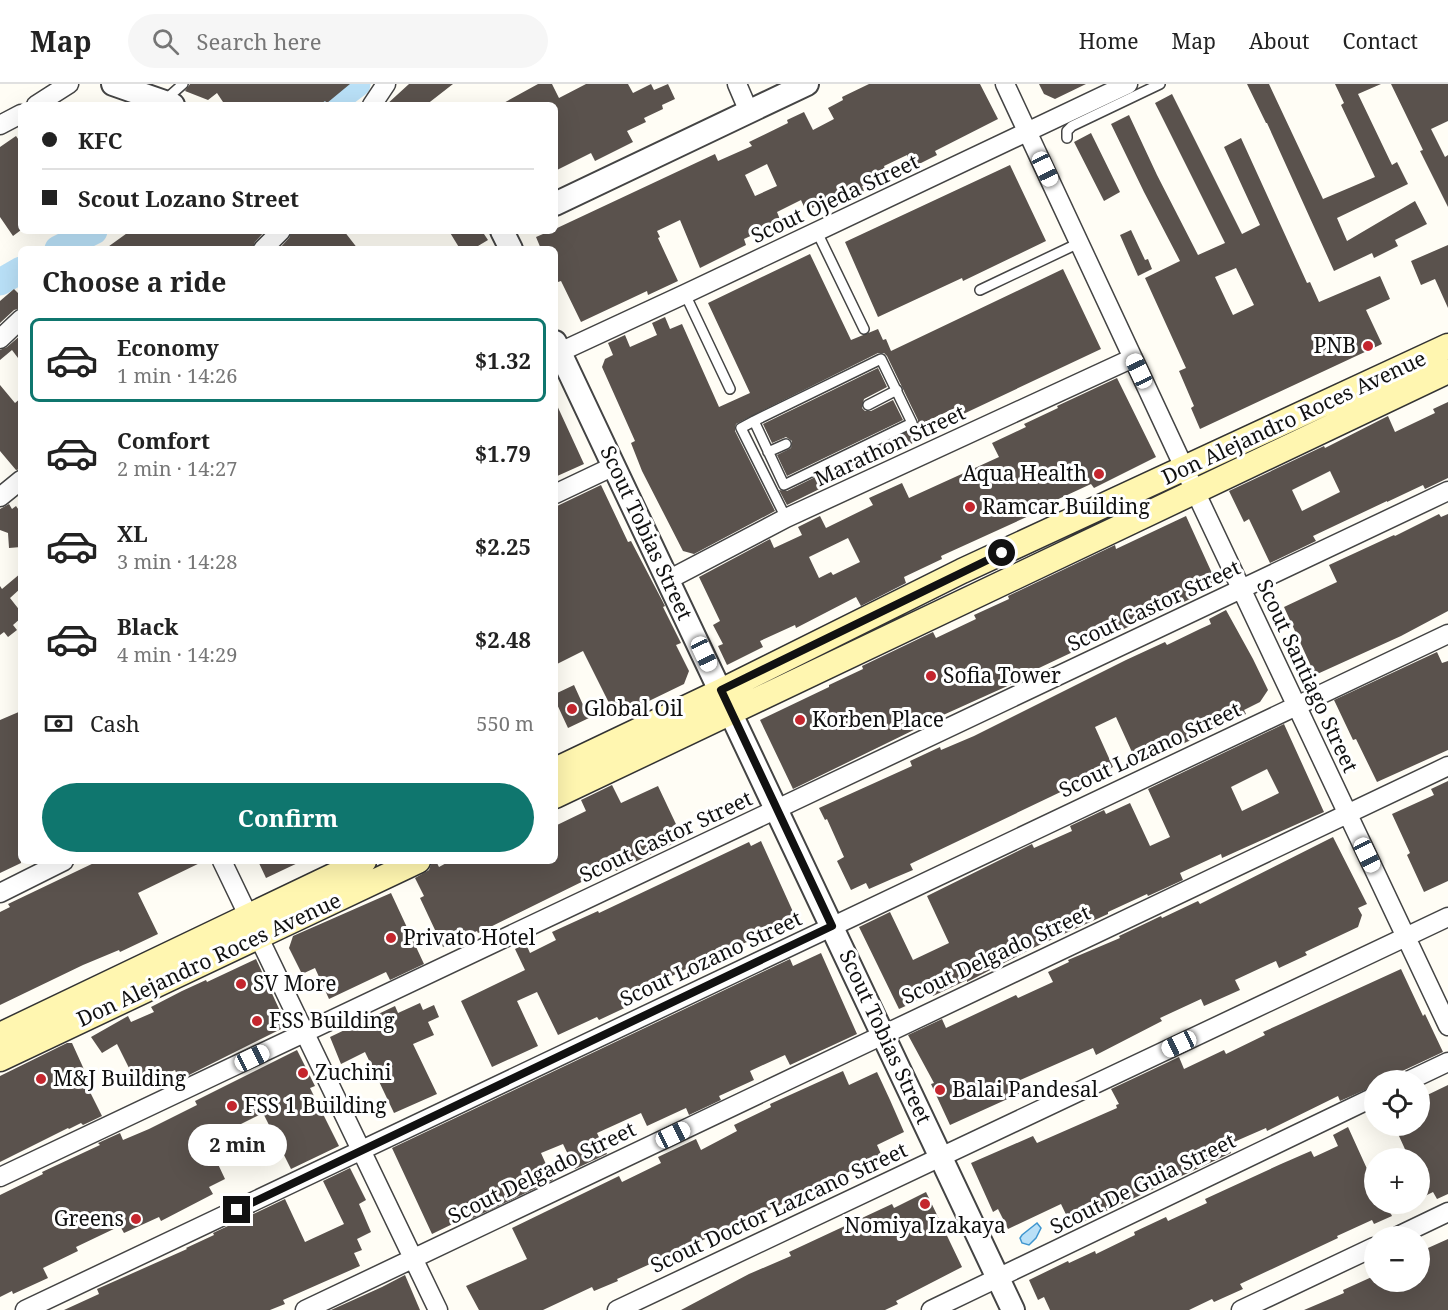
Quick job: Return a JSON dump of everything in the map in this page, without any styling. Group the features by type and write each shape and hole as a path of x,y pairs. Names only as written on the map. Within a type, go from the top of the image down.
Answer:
{"main road":[{"name":"Don Alejandro Roces Avenue","path":"558,794 962,572 1448,346"},
{"name":"Don Alejandro Roces Avenue","path":"558,765 726,701 1195,491 1448,371"},
{"name":"Don Alejandro Roces Avenue","path":"253,927 359,864"},
{"name":"Don Alejandro Roces Avenue","path":"0,1059 95,1002 253,927 410,864"},
{"name":"Don Alejandro Roces Avenue","path":"0,1035 95,1002"}],"street":[{"path":"41,102 69,84"},
{"path":"113,84 165,102"},
{"path":"374,102 386,84"},
{"path":"736,84 749,112"},
{"path":"558,203 807,84"},
{"name":"Scout Santiago Street","path":"1005,84 1448,1026"},
{"name":"Scout Ojeda Street","path":"558,347 686,294 1128,84"},
{"path":"0,125 18,116"},
{"path":"266,246 278,234"},
{"path":"0,339 18,322"},
{"name":"Scout Tobias Street","path":"558,349 1013,1310"},
{"name":"Marathon Street","path":"668,580 786,518 1133,358"},
{"path":"558,493 614,466"},
{"path":"0,497 18,482"},
{"name":"Scout Castor Street","path":"0,1177 1448,491"},
{"name":"Scout Lozano Street","path":"25,1310 1448,634"},
{"name":"Scout Delgado Street","path":"305,1310 1448,766"},
{"path":"0,893 58,864"},
{"path":"223,864 438,1310"},
{"name":"Scout Doctor Lazcano Street","path":"617,1310 1448,917"},
{"path":"1430,1071 1448,1062"},
{"name":"Scout De Guia Street","path":"931,1310 1364,1102"},
{"path":"1419,1226 1448,1212"},
{"path":"1241,1310 1364,1252"}],"lane":[{"path":"169,102 183,84"},
{"path":"1067,138 1067,131 1072,126 1160,84"},
{"path":"817,232 864,329"},
{"path":"980,290 1079,243"},
{"path":"686,294 730,389"},
{"path":"754,421 784,485 912,423 881,359 754,421 741,428 786,518"},
{"path":"868,405 897,390"},
{"path":"768,452 786,444"}],"water":[{"path":"1037,1223 1041,1228 1036,1238 1029,1245 1022,1243 1020,1238 1022,1235"}],"building":[{"path":"190,84 350,84 328,102 223,102 217,93 208,100 185,91"},
{"path":"409,84 453,84 430,102 389,102"},
{"path":"538,84 552,84 559,98 586,84 628,84 633,93 651,84 654,90 668,84 675,99 662,105 663,109 644,118 646,122 627,131 633,142 595,161 591,153 558,170 558,102 505,102"},
{"path":"869,84 980,84 998,119 935,151 937,155 913,167 907,155 884,166 887,173 862,186 864,191 836,205 833,198 806,211 801,200 777,212 781,222 744,239 746,245 700,268 680,220 657,231 678,281 648,295 647,291 581,322 561,281 558,282 558,246 540,246 536,237 543,234 558,234 558,228 715,154 718,161 752,146 749,142 788,123 787,120 804,112 813,130 834,119 828,108 843,100 842,97","holes":["767,164 777,186 755,196 745,175"]},
{"path":"1039,84 1086,84 1055,99 1044,94"},
{"path":"1247,84 1269,84 1323,199 1375,177 1341,105 1344,103 1335,84 1381,84 1358,94 1392,165 1397,162 1408,184 1337,218 1347,241 1415,201 1427,224 1395,240 1398,246 1374,258 1372,253 1334,271"},
{"path":"1391,84 1448,84 1448,121 1431,129 1445,157 1448,155 1448,207 1420,151 1423,150"},
{"path":"1172,94 1242,234 1260,225 1224,147 1241,138 1307,283 1310,282 1319,302 1380,276 1390,299 1366,310 1382,344 1200,429 1191,408 1194,406 1179,371 1186,368 1145,278 1180,261 1111,124 1129,115 1198,255 1225,243 1155,103","holes":["1236,268 1254,305 1233,315 1215,277"]},
{"path":"1091,133 1120,192 1104,201 1074,142"},
{"path":"16,136 18,139 18,232 13,236 0,217 0,147"},
{"path":"1010,165 1046,241 963,281 962,278 878,317 845,242"},
{"path":"1131,230 1145,260 1148,259 1152,269 1138,276 1120,235"},
{"path":"126,234 262,234 253,246 109,246"},
{"path":"291,234 346,234 356,246 282,246"},
{"path":"451,234 484,234 488,240 478,246 458,246"},
{"path":"1448,245 1448,308 1435,279 1421,285 1411,261"},
{"path":"810,254 851,340 878,329 883,340 886,339 891,351 1063,269 1101,349 959,416 955,408 925,422 931,434 787,505 779,490 787,491 918,426 918,420 887,356 884,353 878,353 736,424 735,431 775,511 694,554 683,551 642,471 631,443 635,441 602,367 605,359 613,355 608,343 625,335 630,347 657,335 652,323 665,317 670,329 682,324 719,407 750,393 708,303"},
{"path":"14,289 18,293 18,309 0,323 0,301"},
{"path":"18,338 18,358 12,350 0,360 0,350"},
{"path":"878,368 887,387 864,399 862,408 865,411 871,411 893,400 903,420 787,476 777,455 791,448 792,441 786,437 772,443 763,424"},
{"path":"1117,378 1156,457 1094,488 1091,484 1052,502 1053,505 941,556 942,559 904,577 906,583 861,606 856,597 796,628 795,625 760,641 763,647 727,665 718,646 723,644 713,625 720,621 699,577 770,539 774,548 802,535 798,527 820,516 826,528 873,505 869,498 902,483 909,498 999,457 992,443 1026,427 1024,424 1058,408 1057,406","holes":["848,538 860,562 833,575 831,572 819,578 809,557"]},
{"path":"0,385 15,403 18,400 18,470 0,451"},
{"path":"1448,402 1448,478 1425,489 1423,485 1313,536 1316,541 1270,563 1249,519 1244,522 1229,491 1324,446 1325,448 1388,416 1395,432 1435,413 1433,409","holes":["1330,471 1340,492 1302,511 1292,490"]},
{"path":"558,408 584,464 558,476"},
{"path":"601,485 628,542 631,541 665,606 663,607 681,643 676,645 689,671 684,684 616,717 583,651 558,664 558,506"},
{"path":"9,504 12,509 16,506 18,509 18,547 9,548 8,533 0,530 0,509"},
{"path":"1439,514 1441,517 1448,514 1448,611 1401,636 1315,675 1284,607 1337,582 1329,565"},
{"path":"1186,516 1216,582 1194,593 1196,596 1039,668 1041,671 921,725 793,789 760,720 863,669 862,666 933,632 936,638 976,619 974,615 1009,599 1008,596 1115,545 1116,549"},
{"path":"18,576 18,591 10,598 18,608 18,621 13,625 17,630 8,637 4,632 0,635 0,586 2,589"},
{"path":"1226,610 1268,690 1260,702 1244,710 1246,714 1174,748 1173,744 1136,761 1116,717 1095,727 1113,767 910,864 913,870 869,889 866,883 851,890 837,861 844,857 827,819 825,820 819,808 912,766 910,761 940,747 941,750 974,736 1126,660 1165,642 1167,645 1211,624 1209,619"},
{"path":"1437,652 1442,663 1448,661 1448,750 1377,782 1334,700"},
{"name":"Global Oil","path":"574,685 589,718 568,728 558,706 558,693"},
{"path":"18,712 19,864 0,873 0,720"},
{"path":"1284,724 1324,812 1222,858 1221,854 1180,873 1183,880 1108,912 967,982 967,980 899,1009 859,927 890,912 913,960 949,943 927,896 1032,844 1034,848 1072,831 1070,826 1104,810 1106,814 1130,803 1150,846 1170,837 1148,789","holes":["1267,769 1279,793 1242,811 1231,787"]},
{"path":"1448,781 1448,881 1424,892 1407,855 1410,853 1392,814 1434,795 1431,789"},
{"path":"612,785 621,803 658,786 683,839 616,871 614,866 478,933 477,931 443,947 420,898 424,896 415,878 429,870 431,864 438,864 439,867 444,864 558,864 558,825 586,811 581,800"},
{"path":"1333,837 1367,904 1358,908 1362,915 1358,927 1305,952 1307,955 1279,968 1276,961 1235,980 1240,990 1204,1006 1201,999 1160,1018 1162,1021 1096,1055 1093,1048 1018,1081 1023,1092 950,1125 931,1084 934,1083 908,1035 942,1019 946,1028 1016,995 1018,998 1053,982 1048,972 1069,962 1068,960 1120,938 1119,936 1161,916 1162,918 1198,901 1200,904"},
{"path":"761,841 794,914 760,932 761,936 698,963 628,998 631,1005 599,1020 597,1017 558,1035 537,992 517,1001 538,1046 492,1067 461,1001 525,970 515,949 526,944 530,953 556,940 552,932 598,911 599,913 749,842 751,846"},
{"path":"92,864 198,864 138,893 158,934 120,952 119,950 83,965 0,1005 0,912 10,907 8,904"},
{"path":"259,864 296,864 266,878"},
{"path":"391,893 424,964 390,980 386,972 329,999 315,968 302,974 289,948 293,936"},
{"path":"821,953 857,1034 790,1065 785,1055 750,1071 754,1080 719,1096 721,1100 689,1115 686,1108 647,1126 641,1113 597,1133 607,1154 575,1169 563,1144 541,1153 553,1180 471,1219 469,1216 432,1234 392,1148 790,959 793,966"},
{"path":"256,959 287,1026 179,1080 175,1070 138,1086 117,1044 102,1053 91,1037 128,1016 131,1022 154,1012 151,1007"},
{"path":"1401,969 1443,1052 1404,1070 1364,1070 1364,1090 1340,1101 1338,1096 1267,1131 1266,1128 1227,1145 1231,1153 1072,1227 1061,1204 1008,1229 998,1209 993,1212 971,1163 1033,1136 1037,1143 1117,1108 1116,1105 1119,1104 1111,1089 1179,1057 1184,1069 1224,1050 1226,1054 1265,1035 1263,1032"},
{"path":"420,1003 423,1010 434,1005 439,1017 428,1022 434,1035 413,1044 437,1094 394,1113 365,1052 341,1064 330,1037 395,1006 398,1013"},
{"path":"67,1043 72,1043 87,1076 83,1078 102,1116 83,1125 81,1123 68,1128 0,1162 0,1076"},
{"path":"297,1050 315,1086 310,1088 339,1146 291,1169 263,1113 215,1137 225,1158 217,1162 225,1179 209,1187 213,1194 161,1221 159,1217 124,1233 120,1226 76,1247 78,1251 43,1268 48,1278 13,1294 12,1291 0,1297 0,1195 120,1133 123,1140 149,1129 197,1105 195,1101"},
{"path":"843,1071 849,1085 877,1072 890,1100 904,1132 877,1145 882,1156 594,1291 592,1287 543,1310 479,1310 466,1286 527,1259 512,1228 619,1176 622,1182 661,1163 658,1157 696,1139 701,1150 737,1131 734,1125 771,1107 770,1104"},
{"path":"1448,1085 1448,1194 1437,1199 1433,1192 1430,1194 1430,1148 1404,1148 1399,1136 1430,1136 1430,1094"},
{"path":"1348,1127 1364,1162 1364,1214 1391,1214 1392,1216 1374,1224 1372,1220 1337,1236 1338,1238 1240,1284 1243,1289 1214,1302 1212,1299 1189,1310 1050,1310 1044,1297 1038,1300 1029,1280 1068,1261 1069,1263 1095,1251 1096,1254 1166,1217 1168,1221 1207,1203 1205,1199 1281,1164 1311,1151 1314,1157 1338,1146 1333,1135"},
{"path":"350,1168 366,1200 359,1204 371,1232 357,1239 362,1250 354,1253 360,1266 283,1300 285,1304 270,1310 64,1310 99,1294 97,1289 187,1249 214,1235 213,1233 285,1199 305,1242 344,1224 323,1181"},
{"path":"926,1192 962,1267 896,1301 898,1304 885,1310 681,1310 749,1274 791,1256 789,1252 892,1204 894,1208"},
{"path":"1448,1239 1448,1310 1304,1310 1344,1293 1343,1290 1364,1281 1364,1292 1430,1292 1430,1247"},
{"path":"405,1275 420,1310 331,1310 382,1287"}],"waterway":[{"path":"333,102 357,84"},
{"path":"64,246 88,234"},
{"path":"0,282 18,272"}],"place":[{"name":"PNB","path":"1368,346"},
{"name":"Aqua Health","path":"1099,474"},
{"name":"Ramcar Building","path":"970,507"},
{"name":"Sofia Tower","path":"931,676"},
{"name":"Global Oil","path":"572,709"},
{"name":"Korben Place","path":"800,720"},
{"name":"Privato Hotel","path":"391,938"},
{"name":"SV More","path":"241,984"},
{"name":"FSS Building","path":"257,1021"},
{"name":"Zuchini","path":"303,1073"},
{"name":"M&J Building","path":"41,1079"},
{"name":"Balai Pandesal","path":"940,1090"},
{"name":"FSS 1 Building","path":"232,1106"},
{"name":"Nomiya Izakaya","path":"925,1204"},
{"name":"Greens","path":"136,1219"}],"route":[{"path":"237,1210 832,926 721,690 1002,553"}]}
